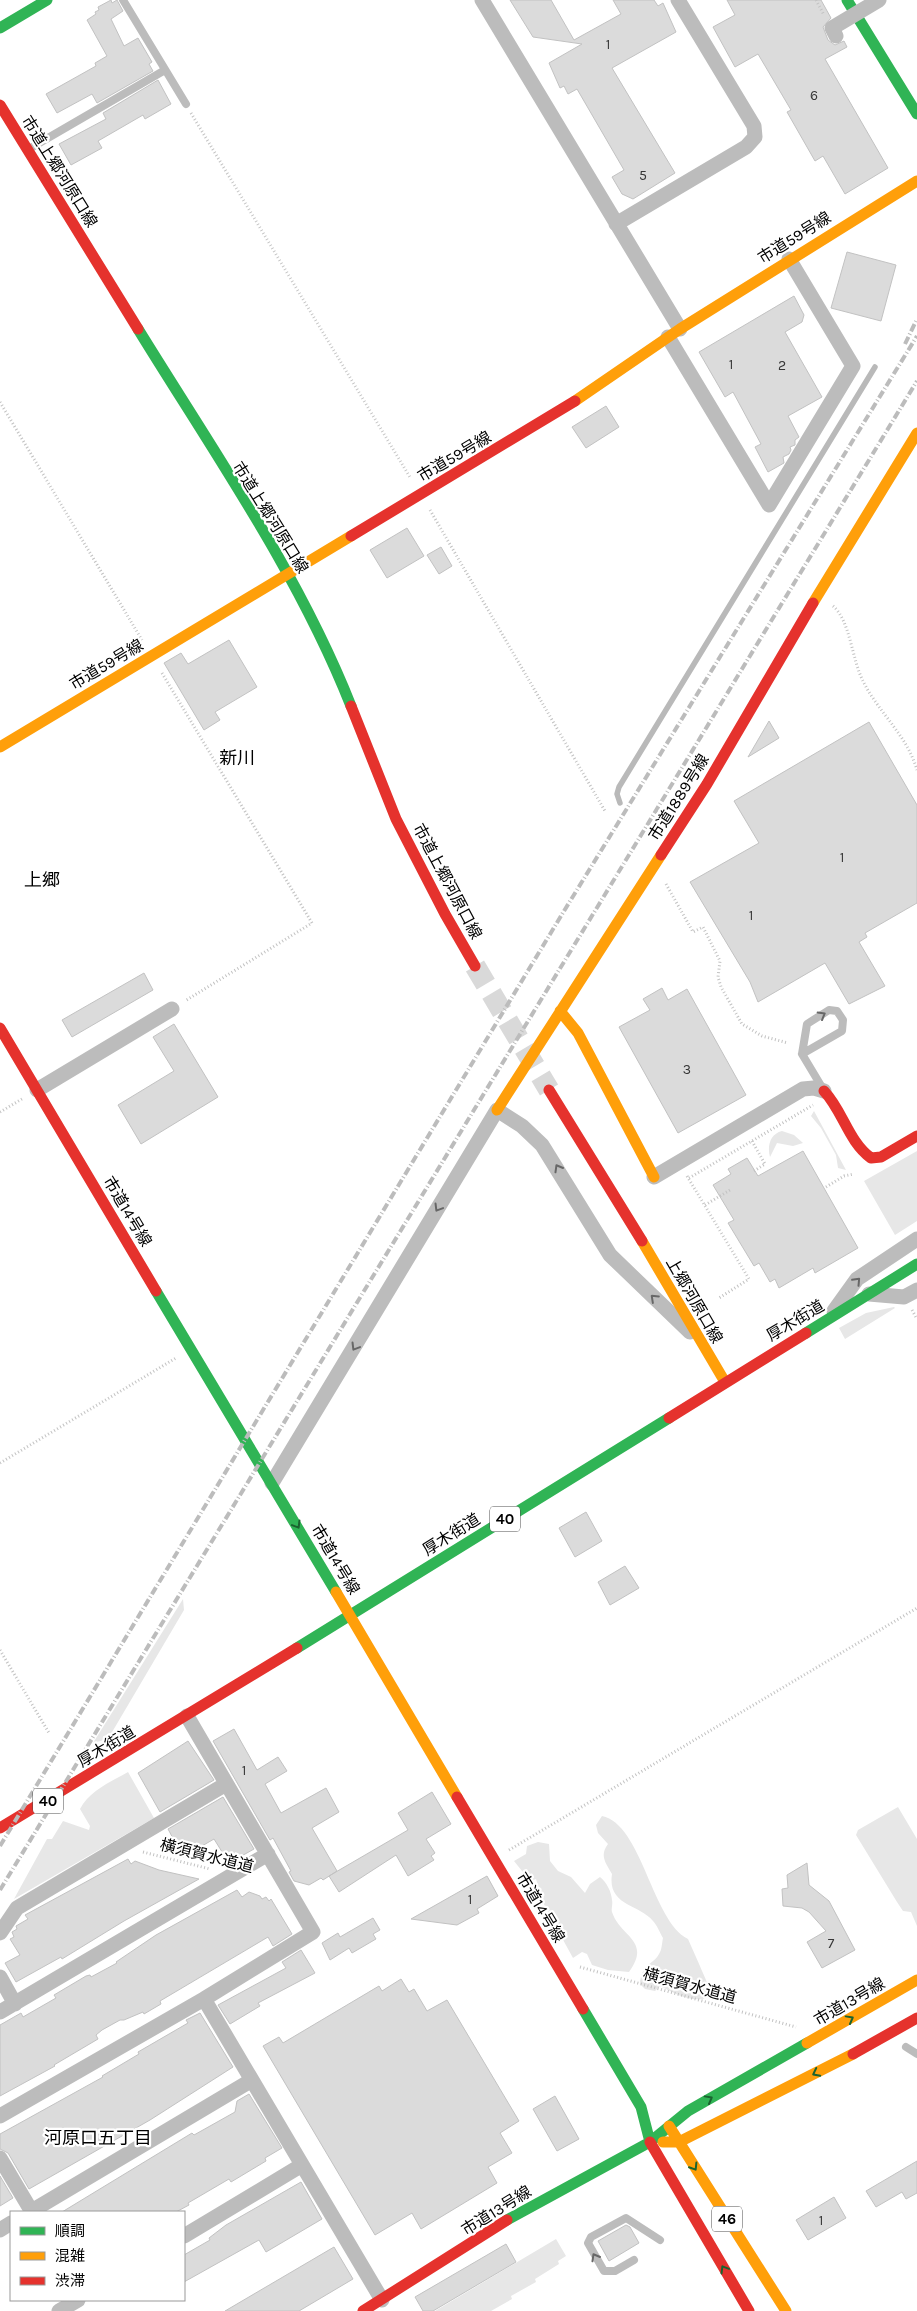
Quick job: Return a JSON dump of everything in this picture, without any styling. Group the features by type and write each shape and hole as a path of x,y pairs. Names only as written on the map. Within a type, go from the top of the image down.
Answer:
{"street":[{"path":"0,28 47,0"},
{"path":"482,0 616,224 769,505 852,366 789,259"},
{"path":"616,224 746,147 755,137 754,126 678,0"},
{"path":"847,0 917,114"},
{"path":"838,41 832,28 879,0"},
{"name":"市道上郷河原口線","path":"0,105 288,575 337,671 396,819 445,914 475,966"},
{"name":"市道59号線","path":"0,747 554,415 674,333 789,259 917,181"},
{"name":"市道1889号線","path":"498,1110 707,784 815,599 917,433"},
{"path":"37,1090 172,1009"},
{"path":"560,1011 567,1017 578,1033 654,1177 803,1089 814,1088 824,1091 831,1098 862,1151 871,1158 882,1157 917,1136"},
{"name":"市道14号線","path":"0,1028 350,1614 641,2107"},
{"name":"上郷河原口線","path":"550,1090 725,1382"},
{"path":"272,1483 498,1110 522,1126 542,1145 610,1255 702,1343"},
{"path":"827,1320 857,1279 917,1239"},
{"name":"厚木街道","path":"0,1828 186,1716 917,1264"},
{"path":"869,1294 904,1297 917,1290"},
{"path":"0,2116 204,1999 314,1932 186,1716"},
{"path":"0,1933 17,1908 226,1784"},
{"path":"0,2012 268,1854"},
{"path":"0,1977 15,2004"},
{"name":"市道13号線","path":"363,2311 385,2306 520,2212 650,2142 662,2121 688,2111 917,1980"},
{"path":"204,1999 385,2306"},
{"path":"641,2107 650,2142 678,2142 875,2043 917,2018"},
{"path":"33,2211 252,2080"},
{"path":"641,2107 662,2121"},
{"name":"46","path":"662,2121 678,2142 786,2311"},
{"name":"46","path":"650,2142 749,2311"},
{"path":"0,2158 30,2211"},
{"path":"185,2235 302,2165"},
{"path":"59,2311 76,2301"}],"lane":[{"path":"123,0 186,104"},
{"path":"28,150 166,70"},
{"path":"802,1054 842,1031 843,1020 837,1011 829,1010 807,1024 802,1054 824,1091"},
{"path":"906,2047 917,2054"},
{"path":"634,2260 615,2271 604,2270 588,2243 591,2237 626,2218 660,2240"}],"path":[{"path":"816,0 827,21"},
{"path":"186,104 421,495 605,811"},
{"path":"0,402 312,923 172,1009"},
{"path":"832,605 844,624 862,679 874,703 890,718 914,760 917,770"},
{"path":"664,879 693,932 703,927 720,961 718,978 721,987 742,1024 762,1036 788,1043"},
{"path":"689,1178 814,1105"},
{"path":"752,1141 765,1164 754,1171"},
{"path":"684,1170 749,1279 719,1298"},
{"path":"826,1187 844,1176 854,1174"},
{"path":"705,1205 730,1190"},
{"path":"0,1463 191,1348"},
{"path":"493,1859 917,1608"},
{"path":"0,1650 49,1733"},
{"name":"横須賀水道道","path":"121,1847 233,1874"},
{"name":"横須賀水道道","path":"575,1966 799,2028"}],"shaded area":[{"path":"814,1111 846,1170 838,1168 836,1155 821,1128 811,1116"},
{"path":"782,1131 794,1135 803,1143 793,1146 777,1143 770,1157 770,1141"},
{"path":"917,1151 917,1221 895,1235 864,1181"},
{"path":"894,1307 845,1339 839,1328 866,1313"},
{"path":"183,1599 184,1610 108,1739 93,1743"},
{"path":"128,1772 154,1818 14,1899 47,1839 52,1839 63,1821 89,1830 90,1826 80,1809 84,1803 101,1787"},
{"path":"898,1807 917,1839 917,1926 911,1912 903,1911 856,1835 858,1830"},
{"path":"602,1816 616,1823 627,1836 665,1913 676,1929 688,1939 712,1996 692,1999 660,1986 655,1991 645,1989 640,1984 643,1972 657,1958 660,1952 663,1938 647,1915 625,1903 614,1892 612,1874 604,1856 605,1848 608,1844 598,1833 596,1825"},
{"path":"538,1842 549,1844 550,1861 558,1871 571,1877 585,1893 590,1884 600,1877 607,1885 610,1890 612,1912 636,1946 635,1961 629,1972 608,1970 592,1965 587,1954 582,1952 573,1958 545,1907 536,1879 530,1881 514,1861 526,1854 527,1846"},
{"path":"556,2239 566,2256 558,2261 559,2264 535,2279 536,2282 511,2296 512,2299 491,2311 435,2311"}],"building":[{"path":"111,0 112,3 117,0 123,11 111,19 124,46 138,38 152,62 149,64 153,71 97,103 92,94 57,113 46,94 96,66 95,63 107,56 87,20 96,14 95,12 99,10 98,7"},
{"path":"510,0 551,0 574,40 621,14 613,0 654,0 658,6 663,3 676,32 612,68 675,173 633,199 622,194 612,177 624,170 577,89 568,94 564,86 560,88 549,63 582,44 533,37"},
{"path":"727,0 821,0 831,18 823,27 828,40 835,45 844,41 847,47 825,59 888,168 845,194 823,156 815,161 787,112 791,110 758,54 735,67 713,27 735,15"},
{"path":"158,80 171,104 145,119 143,115 98,141 102,148 71,165 59,144 106,119 103,113"},
{"path":"847,252 896,265 881,321 831,308"},
{"path":"794,296 804,315 802,322 785,332 822,397 788,416 799,437 795,440 795,445 790,447 789,454 783,457 784,463 768,472 755,447 761,444 733,392 725,397 699,352"},
{"path":"606,406 619,427 586,448 572,427"},
{"path":"407,528 424,556 387,578 370,550"},
{"path":"441,547 452,566 439,574 427,555"},
{"path":"229,640 257,687 215,712 220,720 204,730 164,663 181,653 188,664"},
{"path":"769,721 779,738 748,757"},
{"path":"869,722 917,805 917,903 865,933 867,937 859,942 885,986 849,1004 825,963 758,1002 750,982 690,882 759,843 734,801"},
{"path":"144,973 153,990 72,1037 62,1020"},
{"path":"662,988 668,1000 687,989 746,1095 678,1133 619,1027 650,1010 643,999"},
{"path":"174,1024 218,1097 141,1144 118,1105 174,1071 153,1037"},
{"path":"803,1151 858,1248 815,1273 813,1268 779,1288 775,1279 770,1282 759,1263 754,1266 728,1223 734,1220 713,1185 731,1174 728,1169 747,1158 758,1176"},
{"path":"586,1512 602,1541 575,1557 559,1528"},
{"path":"625,1566 639,1588 610,1605 598,1582"},
{"path":"234,1729 257,1770 278,1757 287,1771 265,1784 281,1813 326,1788 339,1812 312,1828 337,1871 323,1880 321,1878 309,1885 294,1881 289,1872 291,1871 273,1838 270,1840 213,1741"},
{"path":"188,1741 214,1780 160,1812 138,1773"},
{"path":"432,1792 451,1824 426,1839 435,1853 431,1856 434,1860 408,1876 396,1855 339,1892 329,1876 408,1830 398,1813"},
{"path":"223,1797 254,1849 229,1863 214,1839 183,1857 168,1829"},
{"path":"128,1859 131,1864 135,1861 159,1870 199,1879 124,1921 62,1959 61,1957 16,1982 5,1963 20,1955 10,1939 14,1937 12,1932 17,1929 16,1926 28,1919 25,1915"},
{"path":"807,1863 809,1885 829,1901 855,1950 822,1968 807,1942 826,1931 809,1912 802,1908 783,1906 782,1889 788,1888 787,1875"},
{"path":"487,1876 498,1896 477,1909 479,1913 457,1925 411,1919"},
{"path":"237,1890 242,1897 249,1892 260,1896 262,1899 266,1897 269,1901 271,1899 292,1934 273,1946 268,1937 160,2001 161,2004 144,2014 143,2012 120,2020 102,2030 96,2035 98,2039 55,2066 0,2096 0,2025 21,2013 23,2017 56,1998 54,1995 86,1976 90,1975 91,1977 117,1963 156,1935"},
{"path":"373,1918 380,1930 373,1934 376,1939 352,1953 349,1948 330,1960 322,1943 338,1933 340,1937"},
{"path":"301,1950 315,1973 258,2003 260,2006 230,2024 218,2005 286,1968 282,1962"},
{"path":"401,1979 409,1992 414,1989 427,2011 447,2000 519,2121 500,2133 512,2153 488,2167 497,2183 421,2229 412,2213 375,2235 263,2046 279,2037 283,2043 379,1986 382,1991"},
{"path":"200,2013 233,2067 150,2120 29,2189 8,2153 0,2149 0,2134 103,2077 139,2054 138,2052 188,2023 186,2020"},
{"path":"249,2094 282,2148 265,2158 266,2161 231,2182 229,2179 178,2211 64,2211 192,2133 194,2135 235,2112 237,2101"},
{"path":"555,2096 579,2139 557,2151 533,2109"},
{"path":"917,2161 917,2193 906,2199 902,2192 876,2207 866,2191"},
{"path":"0,2176 13,2198 0,2206"},
{"path":"301,2182 322,2219 266,2252 259,2240 185,2281 185,2254 210,2240 209,2238 226,2225"},
{"path":"834,2197 846,2218 808,2240 796,2220"},
{"path":"626,2225 630,2227 639,2243 609,2261 598,2241"},
{"path":"506,2244 516,2262 433,2311 423,2311 415,2297"},
{"path":"334,2247 353,2279 299,2311 225,2311"}],"waterway":[{"path":"620,803 617,794 619,787 875,367"}],"tunnel":[{"path":"475,966 549,1090"}],"railway":[{"path":"905,344 917,319"},
{"path":"0,1846 564,911 917,336"},
{"path":"0,1890 917,381"}],"traffic: fast":[{"path":"0,28 47,0"},
{"path":"847,0 917,114"},
{"path":"138,329 253,513 280,560 330,656 351,706"},
{"path":"806,1333 917,1264"},
{"path":"156,1291 336,1592"},
{"path":"297,1648 669,1418"},
{"path":"583,2009 641,2107 650,2142"},
{"path":"507,2220 650,2142 688,2111 807,2043"}],"traffic: slow":[{"path":"575,401 680,329 917,181"},
{"path":"813,603 917,433"},
{"path":"0,747 351,536"},
{"path":"497,1110 661,855"},
{"path":"560,1011 578,1033 654,1177"},
{"path":"642,1241 725,1382"},
{"path":"336,1592 457,1797"},
{"path":"807,2043 917,1980"},
{"path":"663,2142 679,2142 853,2054"},
{"path":"669,2126 786,2311"}],"traffic: jam":[{"path":"0,105 138,329"},
{"path":"351,536 575,401"},
{"path":"661,855 707,784 813,603"},
{"path":"351,706 396,819 445,914 475,966"},
{"path":"0,1028 156,1291"},
{"path":"549,1090 642,1241"},
{"path":"824,1091 831,1099 851,1135 871,1158 881,1157 917,1136"},
{"path":"669,1418 806,1333"},
{"path":"0,1828 297,1648"},
{"path":"457,1797 583,2009"},
{"path":"853,2054 917,2018"},
{"path":"650,2142 749,2311"},
{"path":"363,2311 507,2220"}],"district":[{"name":"新川","path":"237,758"},
{"name":"上郷","path":"42,880"},
{"name":"河原口五丁目","path":"98,2138"}]}
